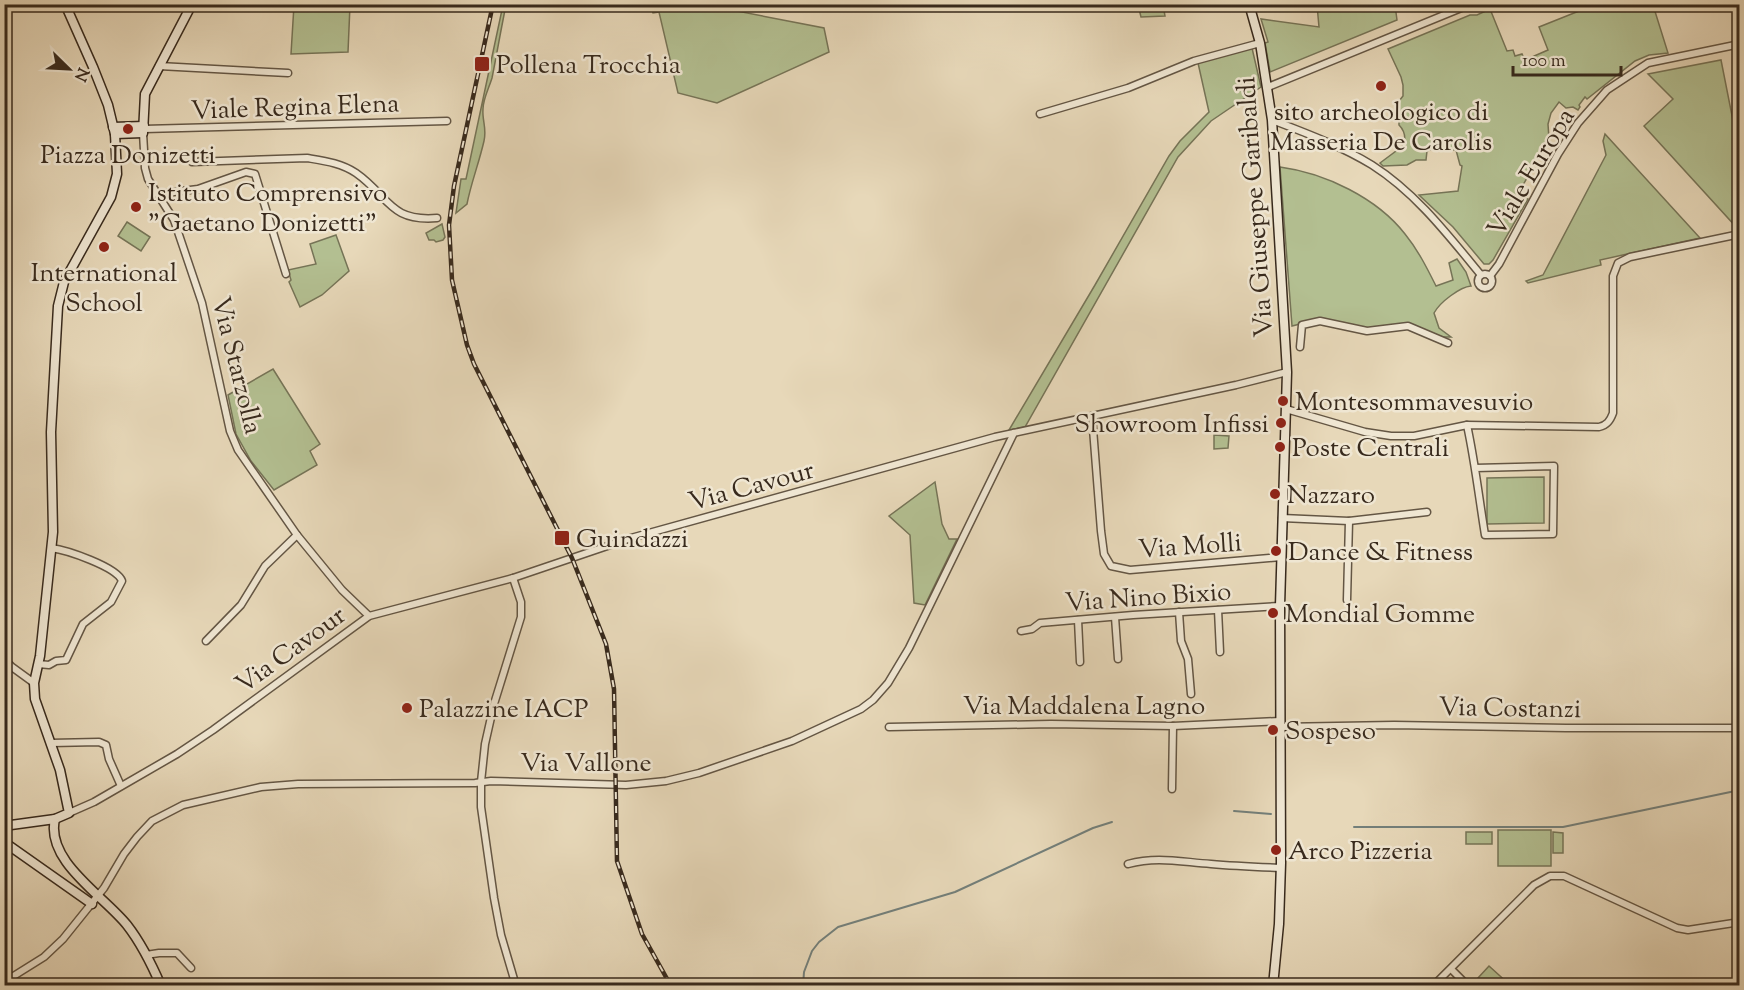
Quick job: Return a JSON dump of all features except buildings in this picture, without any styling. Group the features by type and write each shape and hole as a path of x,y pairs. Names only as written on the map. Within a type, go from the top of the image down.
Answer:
{"street":[{"path":"4,829 11,825 55,819 69,813 51,743 35,699 34,683 39,664 51,548 53,516 51,432 58,306 64,282 111,198 117,174 114,130 101,87 65,4"},
{"path":"114,130 144,130 145,94 192,4"},
{"name":"Via Giuseppe Garibaldi","path":"1249,4 1260,43 1272,120 1287,372 1280,606 1281,868 1273,986"},
{"path":"1268,87 1471,4"},
{"path":"1040,114 1128,88 1194,61 1260,43"},
{"name":"Viale Europa","path":"1490,276 1499,264 1558,154 1578,123 1607,90 1648,63 1740,44"},
{"path":"159,66 288,73"},
{"path":"1272,120 1358,156 1389,177 1431,216 1481,275"},
{"name":"Viale Regina Elena","path":"144,130 447,121"},
{"name":"Via Starzolla","path":"144,130 145,168 150,184 174,220 202,303 233,440 297,535 342,590 369,616"},
{"path":"192,162 307,158 341,165 366,181 398,212 421,220 437,219"},
{"path":"246,160 246,172"},
{"path":"158,194 198,189 246,172 255,174 286,274"},
{"path":"1286,409 1365,432 1390,436 1414,436 1467,425 1604,426 1613,414 1613,276 1618,263 1630,257 1740,234"},
{"path":"1481,275 1490,276 1492,284 1485,289 1480,287 1478,282 1481,275"},
{"path":"1300,347 1302,326 1320,321 1367,331 1408,326 1448,343"},
{"name":"Via Cavour","path":"69,813 122,786 213,730 369,616 513,578 631,538 1014,433 1287,372"},
{"name":"Via Molli","path":"1092,416 1104,554 1112,566 1130,570 1281,557"},
{"path":"1467,425 1485,535 1553,534 1554,466 1475,468"},
{"name":"Via Vallone","path":"4,982 44,957 63,939 95,900 137,837 152,822 183,805 261,787 298,784 545,781 626,784 666,781 699,773 792,741 861,709 873,700 888,683 909,648 1014,433"},
{"path":"1282,518 1349,521 1426,512"},
{"path":"1347,600 1349,521"},
{"path":"206,641 241,605 265,566 297,535"},
{"path":"39,664 49,665 56,661 66,660 83,624 111,602 122,581 120,576 72,552 51,548"},
{"path":"513,578 521,602 521,617 494,704 485,744 481,807 501,935 516,986"},
{"name":"Via Nino Bixio","path":"1022,631 1032,629 1040,623 1280,606"},
{"path":"1218,610 1220,652"},
{"path":"1179,612 1180,641 1188,659 1191,694"},
{"path":"1115,617 1119,659"},
{"path":"1078,620 1080,662"},
{"path":"4,659 34,683"},
{"name":"Via Maddalena Lagno","path":"889,727 1280,724"},
{"name":"Via Costanzi","path":"1280,724 1740,728"},
{"path":"1172,789 1173,726"},
{"path":"51,743 99,742 106,745 109,759 122,786"},
{"path":"55,819 53,830 58,849 95,900"},
{"path":"4,842 95,900 107,903 127,925 146,955 161,986"},
{"path":"1128,864 1162,858 1195,863 1281,868"},
{"path":"1433,986 1534,885 1550,876 1564,876 1682,930 1740,922"},
{"path":"146,955 177,953 191,968"},
{"path":"1451,969 1468,986"}],"green space":[{"path":"294,5 350,5 348,52 291,54"},
{"path":"503,5 506,5 492,78 483,105 484,141 467,204 456,213 461,179 466,179"},
{"path":"650,5 721,5 721,8 824,28 829,52 717,103 678,93 659,12 653,13"},
{"path":"1138,5 1163,5 1165,16 1141,17"},
{"path":"1317,5 1395,5 1397,20 1270,72 1265,43 1268,42 1261,19 1319,27"},
{"path":"1594,5 1653,5 1668,53 1649,55 1635,61 1587,99 1585,97 1578,110 1573,107 1566,108 1559,102 1551,113 1548,124 1549,139 1523,185 1522,190 1528,199 1493,260 1489,264 1484,264 1453,227 1419,195 1458,191 1462,166 1456,150 1432,149 1427,151 1426,160 1416,160 1407,165 1383,166 1380,163 1404,145 1405,139 1399,125 1399,101 1403,96 1403,85 1388,49 1490,9 1507,51 1513,50 1515,56 1522,54 1525,60 1548,50 1539,27"},
{"path":"1252,48 1261,87 1211,121 1178,157 1025,427 1009,430 1169,156 1180,141 1209,112 1198,63"},
{"path":"1721,60 1739,151 1738,229 1644,126 1673,99 1648,74"},
{"path":"1605,134 1700,238 1600,260 1601,265 1528,283 1526,281 1543,275 1606,155 1603,141"},
{"path":"1280,167 1332,181 1380,209 1410,240 1436,286 1453,280 1449,263 1457,259 1466,272 1471,286 1451,296 1434,313 1439,328 1451,337 1442,337 1411,324 1363,329 1320,319 1292,326"},
{"path":"127,222 150,237 141,251 118,236"},
{"path":"442,224 445,237 443,240 436,242 429,240 426,233"},
{"path":"336,235 349,271 322,295 300,307 289,282 291,280 288,270 316,264 310,244"},
{"path":"273,369 320,444 310,451 317,465 274,490 251,461 236,434 228,395"},
{"path":"1214,435 1229,436 1228,448 1214,449"},
{"path":"1544,477 1544,523 1487,524 1487,478"},
{"path":"935,482 942,524 949,539 957,539 925,605 914,603 910,535 889,516"},
{"path":"1498,830 1551,830 1551,866 1498,866"},
{"path":"1466,832 1492,832 1492,844 1466,844"},
{"path":"1553,832 1563,833 1563,853 1553,853"},
{"path":"1489,966 1510,985 1486,985 1478,978"}],"waterway":[{"path":"1354,827 1563,827 1740,790"},
{"path":"1234,811 1271,814"},
{"path":"803,986 804,972 812,951 819,942 838,927 955,892 1093,828 1112,822"}],"railway":[{"path":"493,4 454,186 449,225 452,280 467,345 474,364 572,558 606,644 614,689 617,861 642,934 671,986"}],"place":[{"name":"Pollena Trocchia","path":"482,64"},
{"name":"sito archeologico di Masseria De Carolis","path":"1381,86"},
{"name":"Piazza Donizetti","path":"128,129"},
{"name":"Istituto Comprensivo \"Gaetano Donizetti\"","path":"136,207"},
{"name":"International School","path":"104,247"},
{"name":"Montesommavesuvio","path":"1283,401"},
{"name":"Showroom Infissi","path":"1281,423"},
{"name":"Poste Centrali","path":"1280,447"},
{"name":"Nazzaro","path":"1275,494"},
{"name":"Guindazzi","path":"562,538"},
{"name":"Dance & Fitness","path":"1276,551"},
{"name":"Mondial Gomme","path":"1273,613"},
{"name":"Palazzine IACP","path":"407,708"},
{"name":"Sospeso","path":"1273,730"},
{"name":"Arco Pizzeria","path":"1276,850"}]}
